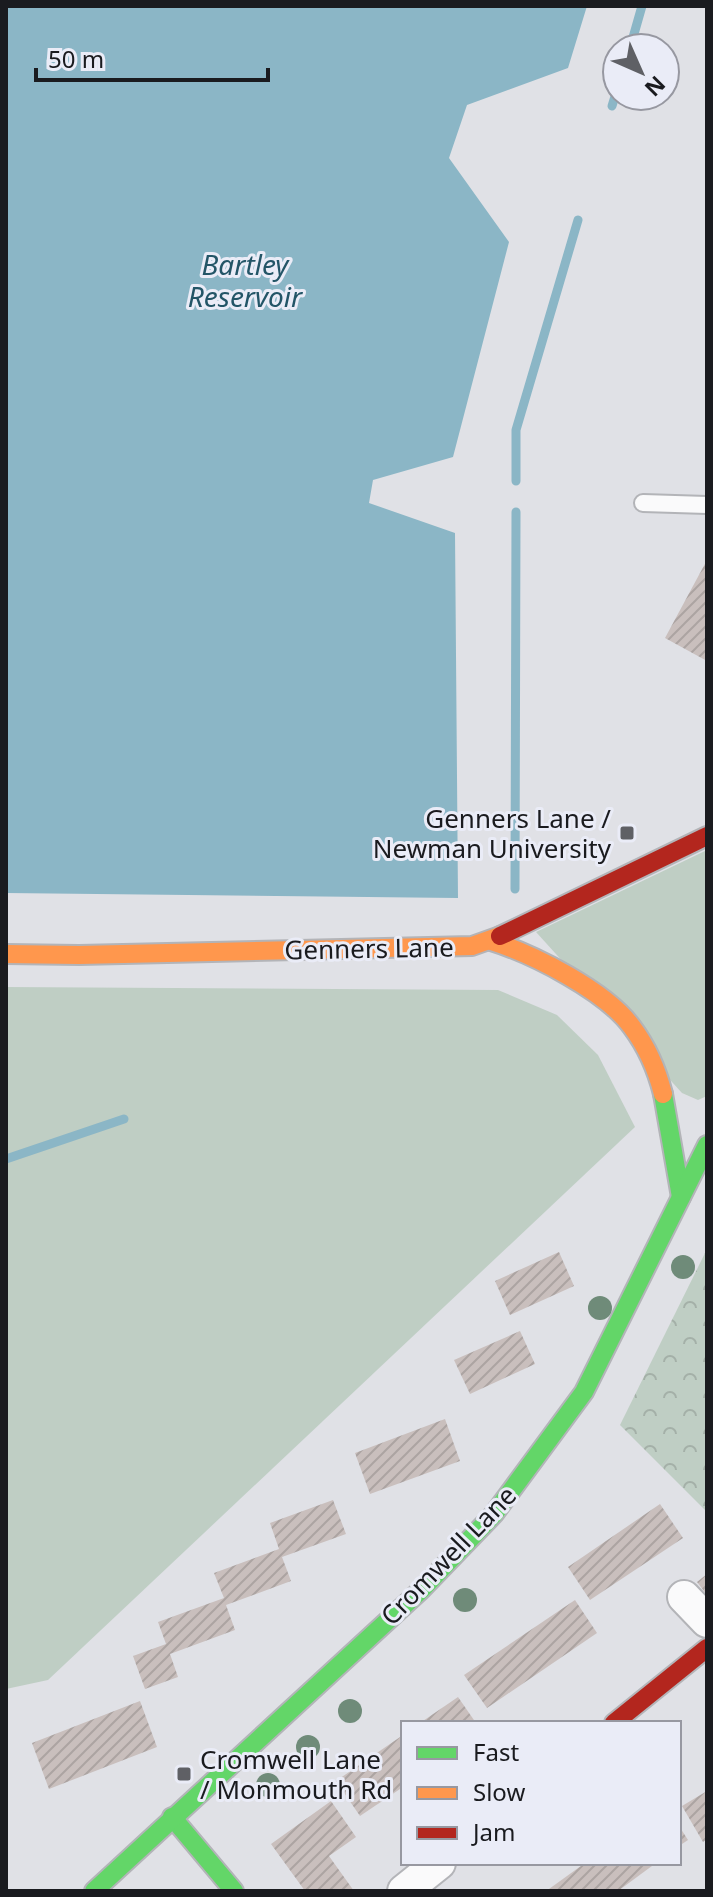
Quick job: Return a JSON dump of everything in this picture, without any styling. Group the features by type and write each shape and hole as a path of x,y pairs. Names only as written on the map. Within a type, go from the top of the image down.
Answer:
{"street":[{"name":"Genners Lane","path":"6,954 472,946 491,941 707,836"},
{"path":"491,941 522,950 558,967 631,1025 647,1049 669,1115 681,1197"},
{"name":"Cromwell Lane","path":"94,1891 421,1590 494,1514 584,1392 707,1145"},
{"path":"684,1597 707,1621"},
{"path":"616,1721 707,1648"},
{"path":"172,1817 234,1891"},
{"path":"404,1891 436,1865"}],"lane":[{"path":"643,503 707,505"}],"green space":[{"path":"707,850 707,1096 698,1100 682,1093 536,932"},
{"path":"6,987 498,990 557,1015 598,1055 635,1127 48,1680 6,1689"},
{"path":"707,1249 707,1512 620,1425"}],"water":[{"name":"Bartley Reservoir","path":"6,6 587,6 568,68 467,105 449,158 509,242 453,457 373,480 369,503 455,533 458,898 6,893"}],"building":[{"path":"707,560 707,661 665,638"},
{"path":"559,1252 574,1286 510,1315 495,1281"},
{"path":"520,1331 535,1364 470,1394 454,1360"},
{"path":"445,1419 460,1461 370,1494 355,1453"},
{"path":"333,1500 346,1534 282,1557 291,1581 226,1605 235,1630 170,1654 178,1677 145,1689 133,1656 166,1644 158,1622 224,1598 214,1573 279,1549 270,1523"},
{"path":"660,1504 683,1538 590,1600 568,1567"},
{"path":"707,1574 707,1595 697,1582"},
{"path":"575,1600 597,1633 487,1708 464,1675"},
{"path":"458,1697 475,1721 423,1721"},
{"path":"140,1701 157,1747 49,1789 32,1743"},
{"path":"401,1736 401,1788 360,1816 336,1781"},
{"path":"707,1791 707,1839 703,1842 682,1806"},
{"path":"331,1801 356,1837 329,1856 354,1891 305,1891 271,1844"},
{"path":"681,1829 688,1840 681,1845"},
{"path":"582,1865 653,1865 618,1891 549,1889"}],"waterway":[{"path":"635,32 642,6"},
{"path":"516,481 516,430 578,220"},
{"path":"515,889 516,512"},
{"path":"6,1159 124,1119"}],"traffic: fast":[{"path":"663,1094 681,1197"},
{"path":"94,1891 421,1590 494,1514 584,1392 707,1145"},
{"path":"172,1817 234,1891"}],"traffic: slow":[{"path":"6,954 472,946 500,936"},
{"path":"491,941 568,975 605,1000 632,1027 647,1051 663,1094"}],"traffic: jam":[{"path":"500,936 707,836"},
{"path":"616,1721 707,1648"}],"place":[{"name":"Genners Lane / Newman University","path":"627,833"},
{"name":"Cromwell Lane / Monmouth Rd","path":"184,1774"}]}
